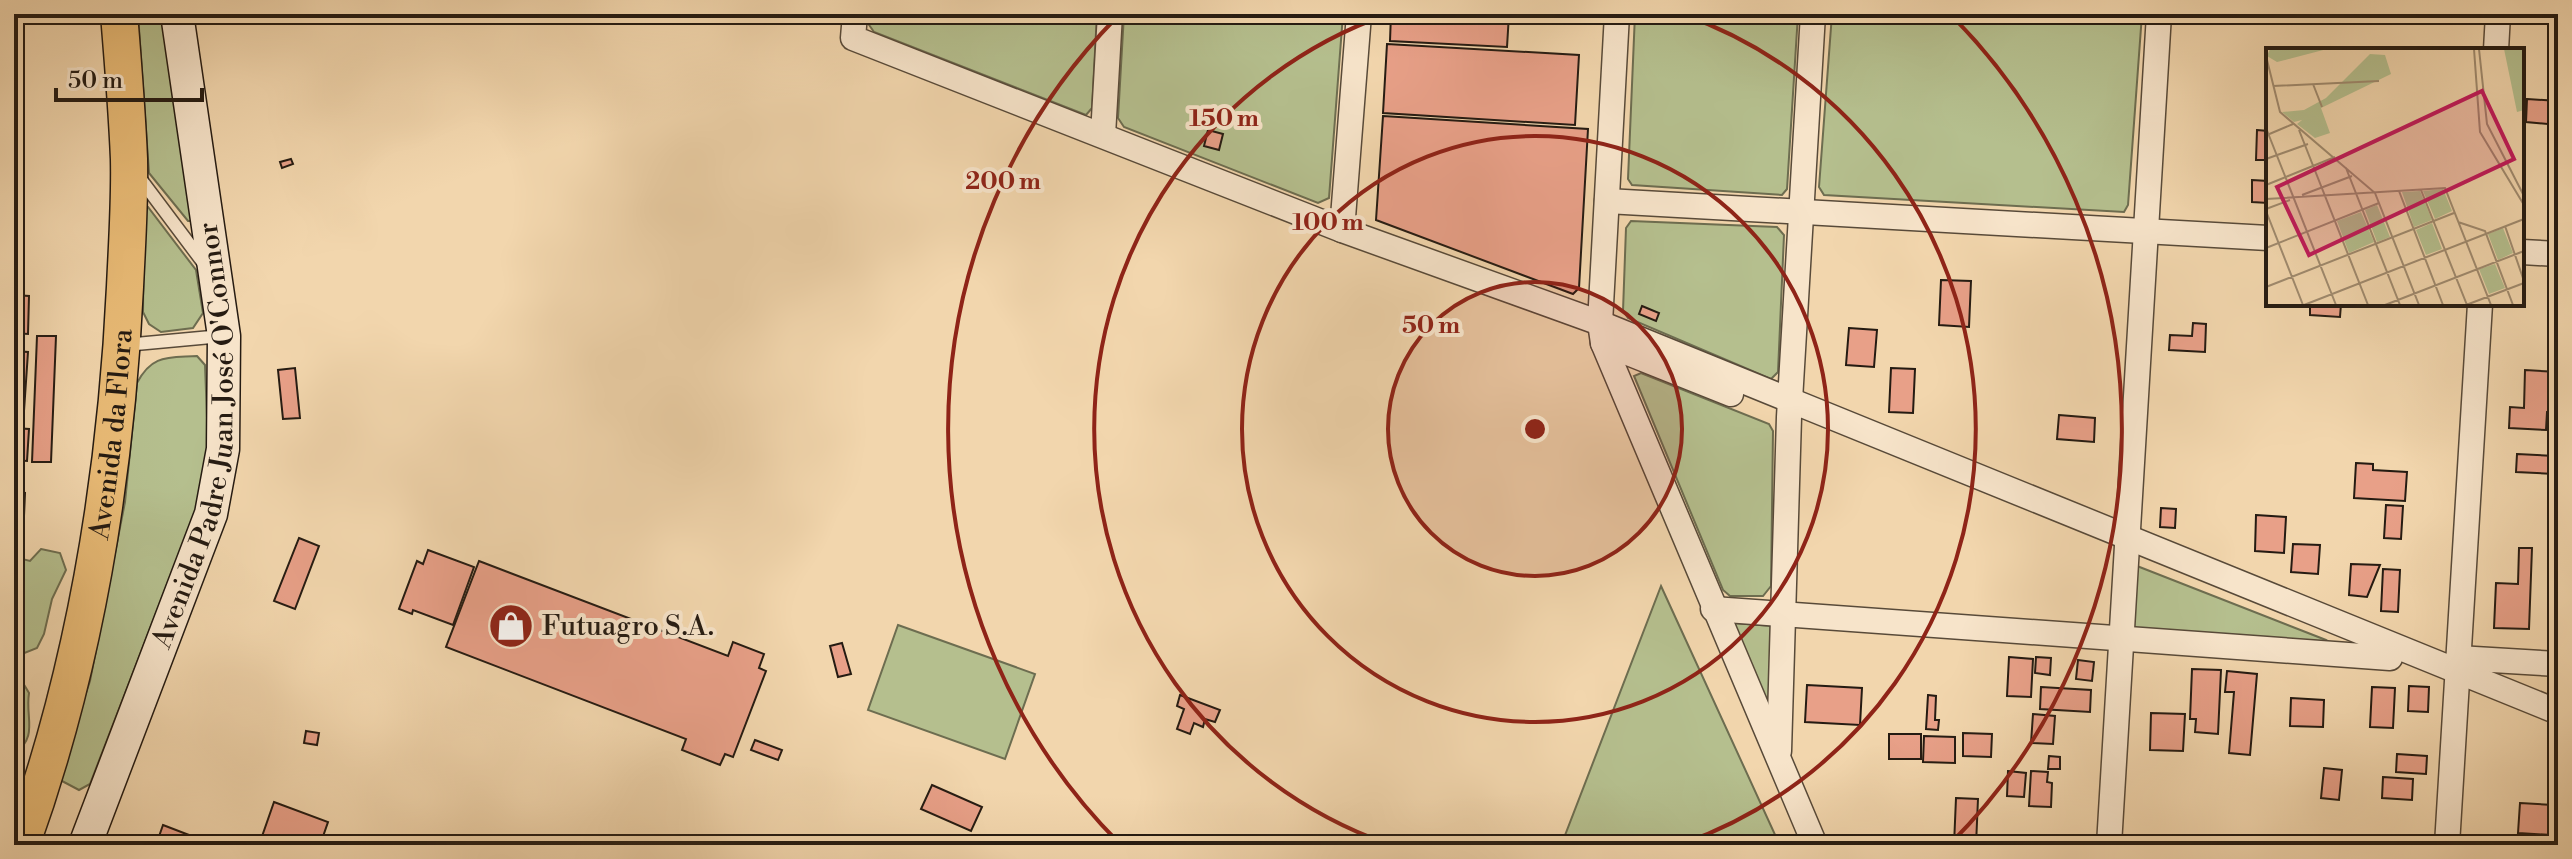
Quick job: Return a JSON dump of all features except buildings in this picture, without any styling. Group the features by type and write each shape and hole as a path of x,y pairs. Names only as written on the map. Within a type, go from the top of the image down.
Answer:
{"main road":[{"name":"Avenida da Flora","path":"21,845 53,751 88,596 106,493 122,345 129,163 119,14"}],"street":[{"name":"Avenida Padre Juan José O'Connor","path":"85,845 211,514 223,449 224,336 177,14"},
{"path":"855,14 853,38 1602,333 2126,544 2558,712"},
{"path":"1103,135 1110,14"},
{"path":"1342,230 1359,14"},
{"path":"1617,14 1602,333 1713,609 1815,845"},
{"path":"1779,761 1789,409 1813,14"},
{"path":"2109,845 2159,14"},
{"path":"2496,48 2498,14"},
{"path":"1607,201 2266,238"},
{"path":"2524,252 2558,254"},
{"path":"2447,845 2480,306"},
{"path":"2126,544 2390,658"},
{"path":"1713,609 2390,658 2457,671 2558,664"},
{"path":"2457,671 2558,725"}],"lane":[{"path":"129,163 216,280"},
{"path":"122,345 224,336"}],"green space":[{"path":"138,14 163,14 192,221 188,221 149,173"},
{"path":"868,14 1097,14 1092,108 1086,115 874,32 867,22"},
{"path":"1124,14 1343,14 1329,198 1318,203 1124,127 1118,118"},
{"path":"1635,14 1798,14 1787,189 1782,195 1632,185 1628,179"},
{"path":"1832,14 2142,14 2128,205 2124,212 1824,195 1819,187"},
{"path":"144,207 148,207 196,270 203,313 193,328 161,332 149,324 143,312"},
{"path":"1631,221 1777,227 1784,235 1778,372 1771,379 1628,318 1623,311 1626,228"},
{"path":"197,356 205,365 208,444 197,507 90,784 79,790 62,781 60,770 90,681 125,502 137,383 155,362"},
{"path":"1641,373 1769,424 1773,431 1771,586 1763,596 1730,596 1723,590 1634,376"},
{"path":"41,549 60,553 66,570 52,599 44,634 37,648 22,654 14,653 14,557 30,561"},
{"path":"2137,566 2326,640 2332,644 2135,628"},
{"path":"1661,586 1777,839 1765,845 1582,845 1564,838"},
{"path":"1733,623 1773,626 1771,710"},
{"path":"898,625 1035,674 1005,759 868,710"},
{"path":"15,661 29,693 29,733 22,748 14,755"}],"place":[{"name":"Futuagro S.A.","path":"511,626"}]}
